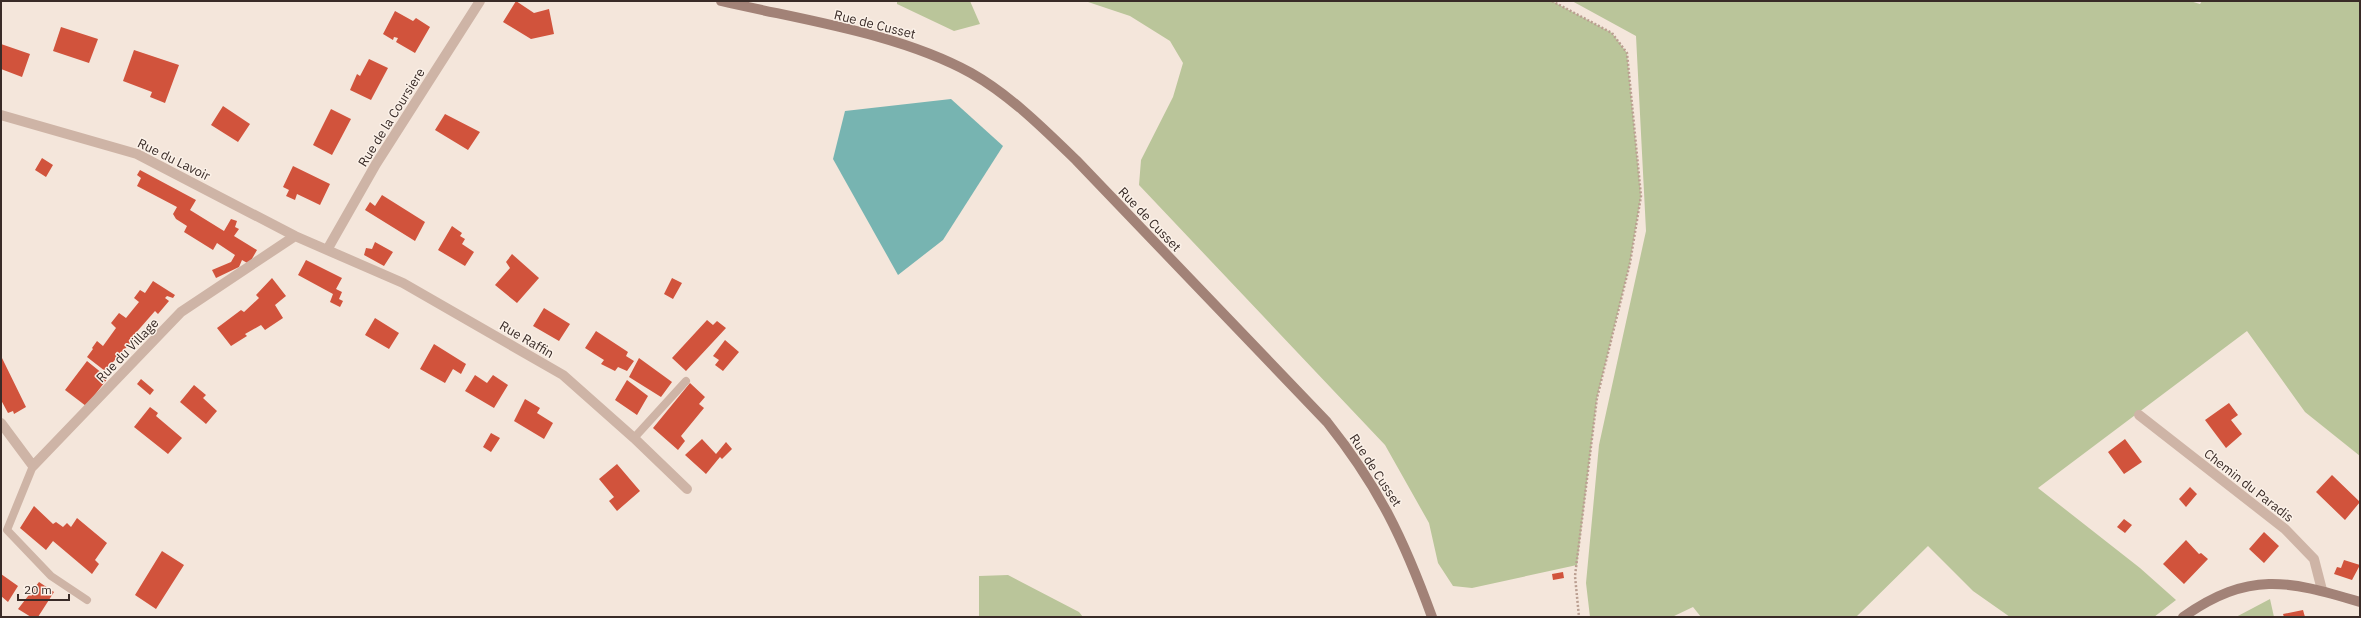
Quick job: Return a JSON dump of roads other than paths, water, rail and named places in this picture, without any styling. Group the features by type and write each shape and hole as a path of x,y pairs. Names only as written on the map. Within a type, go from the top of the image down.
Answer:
{"street":[{"name":"Rue de la Coursiere","path":"327,250 376,164 480,1"},
{"name":"Rue de Cusset","path":"720,1 897,41 932,54 972,73 1036,122 1081,165 1322,417 1355,457 1378,492 1398,530 1432,617"},
{"name":"Rue du Lavoir","path":"1,115 137,154 295,236 327,250"},
{"name":"Rue du Village","path":"33,466 181,312 295,236"},
{"name":"Rue Raffin","path":"327,250 402,283 563,375 634,438 687,489"},
{"name":"Chemin du Paradis","path":"2139,415 2285,529 2314,559 2322,590"},
{"path":"1,423 33,466"},
{"path":"2183,617 2207,601 2238,589 2263,584 2290,583 2322,590 2360,602"}],"lane":[{"path":"634,438 686,381"},
{"path":"33,466 7,530 51,576 87,600"}],"water":[{"path":"951,99 1003,146 943,240 898,275 833,159 845,111"}]}
